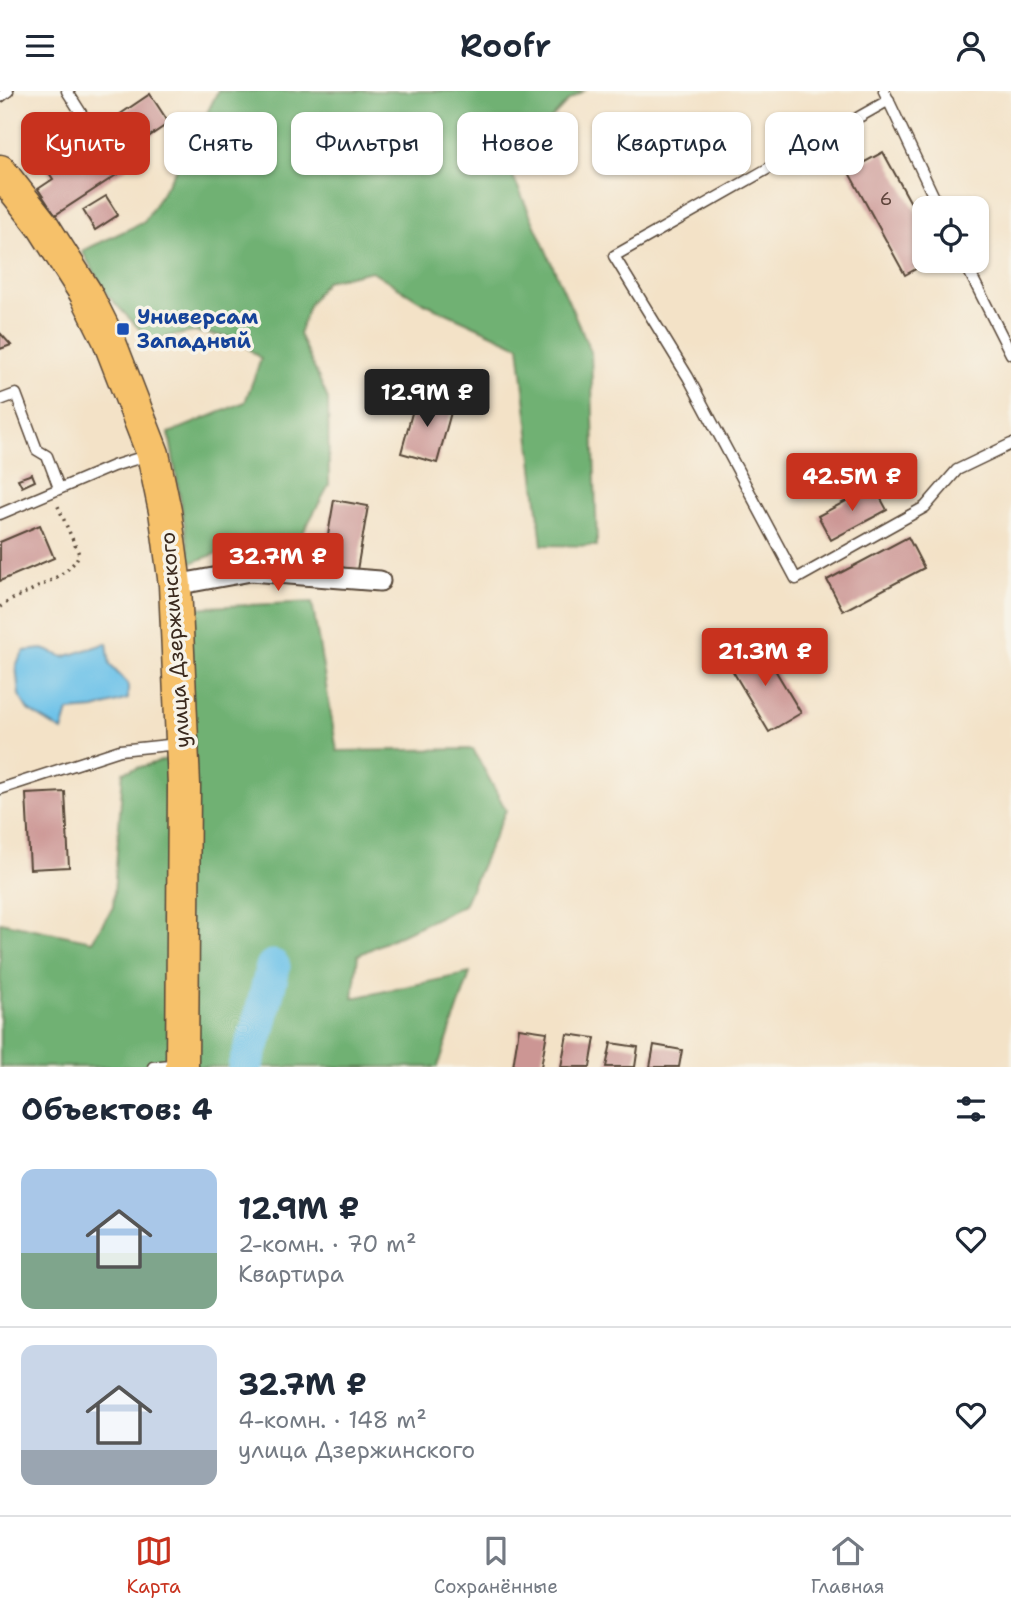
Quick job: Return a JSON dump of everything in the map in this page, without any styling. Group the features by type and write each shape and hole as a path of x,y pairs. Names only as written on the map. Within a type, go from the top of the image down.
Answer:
{"main road":[{"name":"улица Дзержинского","path":"0,171 43,226 85,292 108,338 153,454 165,511 175,585 184,876 172,1066"}],"street":[{"path":"175,585 251,571 380,580"}],"lane":[{"path":"0,97 8,91"},
{"path":"67,91 80,112"},
{"path":"933,196 886,96 614,255 688,377 796,579 925,507 957,470 1011,444"},
{"path":"970,273 1011,354"},
{"path":"0,400 16,394 37,450 47,456 59,488"},
{"path":"0,514 113,466 153,454"},
{"path":"0,789 120,750 182,744"}],"path":[{"path":"0,607 66,572 75,563 79,554 57,502 45,507"}],"green space":[{"path":"218,91 584,91 569,100 558,112 457,112 457,175 512,175 591,352 597,546 542,545 519,346 422,302 372,271 326,281 309,305 299,334 328,399 329,485 294,549 243,544 191,563 169,433 245,402 261,359 236,338 194,332 150,340 107,295 82,251 144,222 173,175 277,175 277,112 208,112"},
{"path":"312,602 337,751 473,749 506,810 464,905 358,955 353,998 470,973 438,1067 0,1067 0,922 92,941 113,907 123,772 192,752 188,608"}],"water":[{"path":"107,643 110,665 128,684 128,699 94,709 68,711 62,731 28,710 19,695 16,665 24,651 43,649 64,657"}],"building":[{"path":"150,94 164,115 164,126 150,136 150,112 123,112"},
{"path":"883,152 912,205 912,271 905,275 850,175 864,175 864,162"},
{"path":"50,175 116,175 55,215 38,189 53,179"},
{"path":"106,196 118,215 95,230 83,210"},
{"path":"0,333 11,345 0,349"},
{"path":"417,395 453,405 437,463 401,453"},
{"path":"32,474 35,481 22,487 18,479"},
{"path":"874,486 887,510 831,540 818,516"},
{"path":"334,500 368,506 357,570 323,564"},
{"path":"40,525 54,558 0,581 0,542"},
{"path":"908,537 924,568 843,611 827,580"},
{"path":"760,645 801,713 769,732 728,663"},
{"path":"65,792 69,867 30,869 26,794"},
{"path":"519,1028 547,1032 541,1067 513,1067"},
{"path":"567,1034 595,1038 590,1067 561,1067"},
{"path":"611,1043 638,1047 635,1067 606,1067"},
{"path":"654,1045 682,1050 679,1067 650,1067"}],"waterway":[{"path":"245,1067 259,1025 273,967"}],"place":[{"name":"Универсам Западный","path":"123,329"}]}
